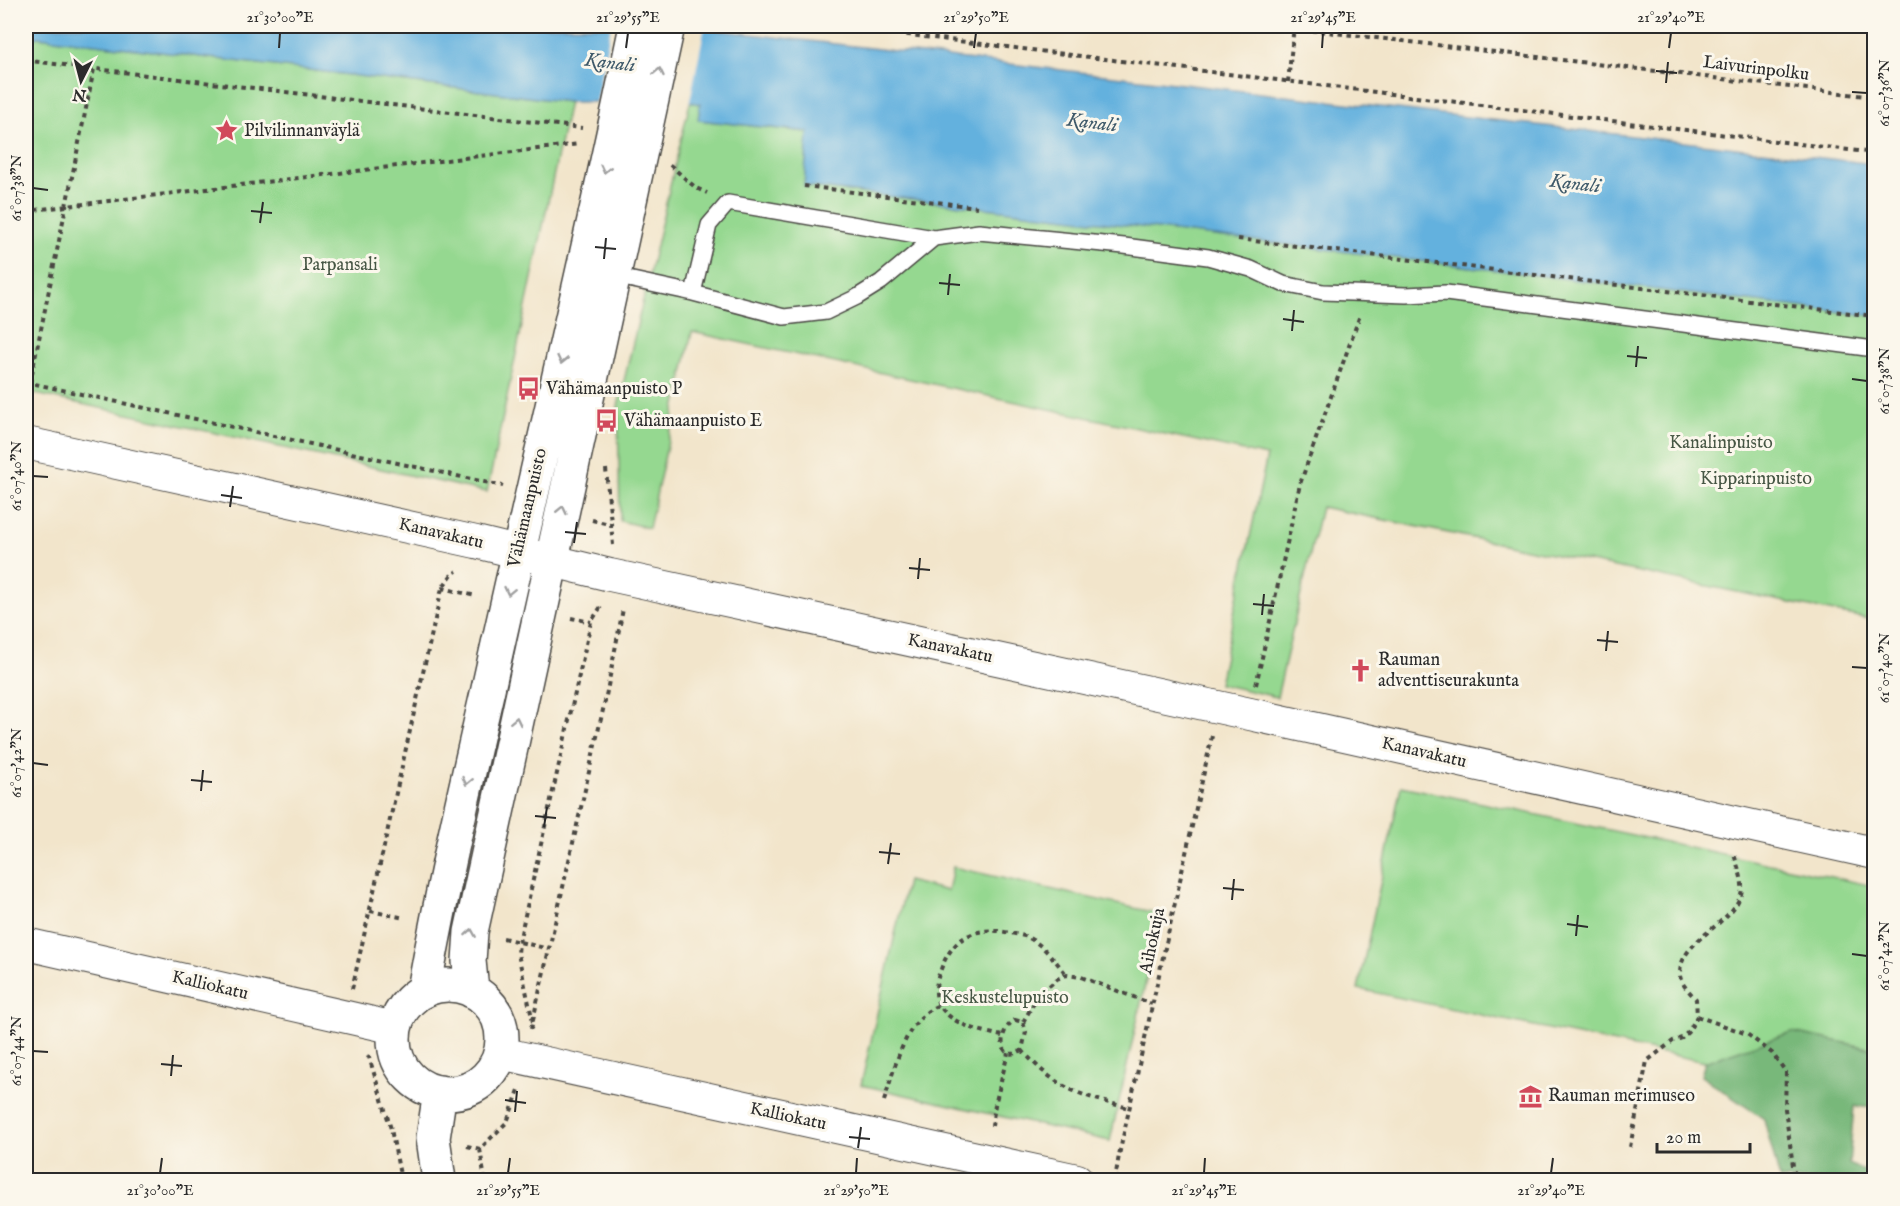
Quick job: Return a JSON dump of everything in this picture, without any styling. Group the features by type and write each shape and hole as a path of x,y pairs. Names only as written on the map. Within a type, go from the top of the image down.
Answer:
{"main road":[{"name":"Vähämaanpuisto","path":"472,991 471,932 614,276 633,116 636,26"},
{"name":"Vähämaanpuisto","path":"424,990 436,924 517,552 633,116 668,26"},
{"path":"448,985 472,991 486,1002 497,1017 502,1041 512,1056 477,1084 459,1092 440,1092 421,1086 406,1074 394,1047 395,1028 402,1010 408,1002 424,990 448,985"},
{"path":"439,1180 433,1138 440,1092"}],"street":[{"name":"Kanavakatu","path":"26,443 1875,853"},
{"name":"Kalliokatu","path":"26,944 395,1028"},
{"name":"Kalliokatu","path":"512,1056 1077,1180"}],"lane":[{"path":"693,293 709,225 728,203 934,238 979,232 1124,246 1208,257 1251,269 1283,284 1323,292 1368,295 1446,293 1875,349"},
{"path":"614,276 693,293 784,317 825,312 857,297 881,282 934,238"}],"path":[{"path":"836,26 1875,153"},
{"name":"Laivurinpolku","path":"1276,26 1294,26 1875,97"},
{"path":"1288,82 1294,26"},
{"path":"26,62 589,128"},
{"path":"94,69 28,382 507,487"},
{"path":"26,211 583,144"},
{"path":"665,161 696,188 728,203"},
{"path":"804,186 983,208"},
{"path":"1232,238 1875,316"},
{"path":"1250,714 1299,484 1368,295"},
{"path":"485,1180 480,1149 507,1122 519,1090 512,1056 533,1022 624,605"},
{"path":"533,1022 518,954 519,942 591,622"},
{"name":"Aihokuja","path":"1116,1180 1119,1155 1218,707"},
{"path":"1630,1147 1647,1061 1673,1041 1682,1038 1689,1031 1697,1016 1696,999 1685,987 1679,973 1685,957 1695,944 1734,910 1742,892 1740,874 1733,852"},
{"path":"1002,1036 976,1030 954,1019 939,1005 936,996 938,976 947,954 963,937 982,931 1004,932 1028,937 1050,954 1067,975"},
{"path":"519,942 549,949"},
{"path":"1022,1050 1026,1032 1023,1022 1038,996 1057,979 1067,975 1082,977 1152,1004"},
{"path":"346,1017 353,985"},
{"path":"884,1101 900,1053 910,1032 921,1016 939,1005"},
{"path":"1697,1016 1747,1034 1772,1053 1786,1072 1785,1109 1795,1180"},
{"path":"1022,1050 1013,1054 1008,1053 1003,1048 1002,1036 1009,1023 1015,1020 1023,1022"},
{"path":"1022,1050 1037,1067 1060,1085 1089,1098 1130,1108"},
{"path":"992,1126 1008,1053"},
{"path":"359,1054 369,1057 391,1129 401,1180"}],"green space":[{"name":"Parpansali","path":"38,37 569,102 487,492 26,392 26,40"},
{"name":"Kanalinpuisto","path":"690,102 701,104 699,120 808,132 805,186 1874,316 1874,620 1321,507 1277,697 1219,684 1267,456 692,332 649,528 620,521 618,406"},
{"path":"1401,786 1874,886 1874,1049 1792,1032 1705,1062 1358,989"},
{"name":"Keskustelupuisto","path":"953,867 1161,914 1110,1141 861,1085 907,881 948,891"},
{"path":"1792,1032 1874,1049 1874,1108 1854,1106 1849,1164 1874,1175 1874,1180 1780,1180 1764,1119 1701,1076 1705,1062"}],"water":[{"name":"Kanali","path":"26,26 681,26 1874,164 1874,316 804,186 808,132 698,120 700,104 690,102 569,102 38,37 26,40"}],"pier":[{"path":"611,26 705,26 689,105 595,105"}],"place":[{"name":"Pilvilinnanväylä","path":"226,131"},
{"name":"Vähämaanpuisto P","path":"528,389"},
{"name":"Vähämaanpuisto E","path":"606,421"},
{"name":"Rauman adventtiseurakunta","path":"1360,670"},
{"name":"Rauman merimuseo","path":"1530,1096"}],"park label":[{"name":"Kipparinpuisto","path":"1756,479"}]}
